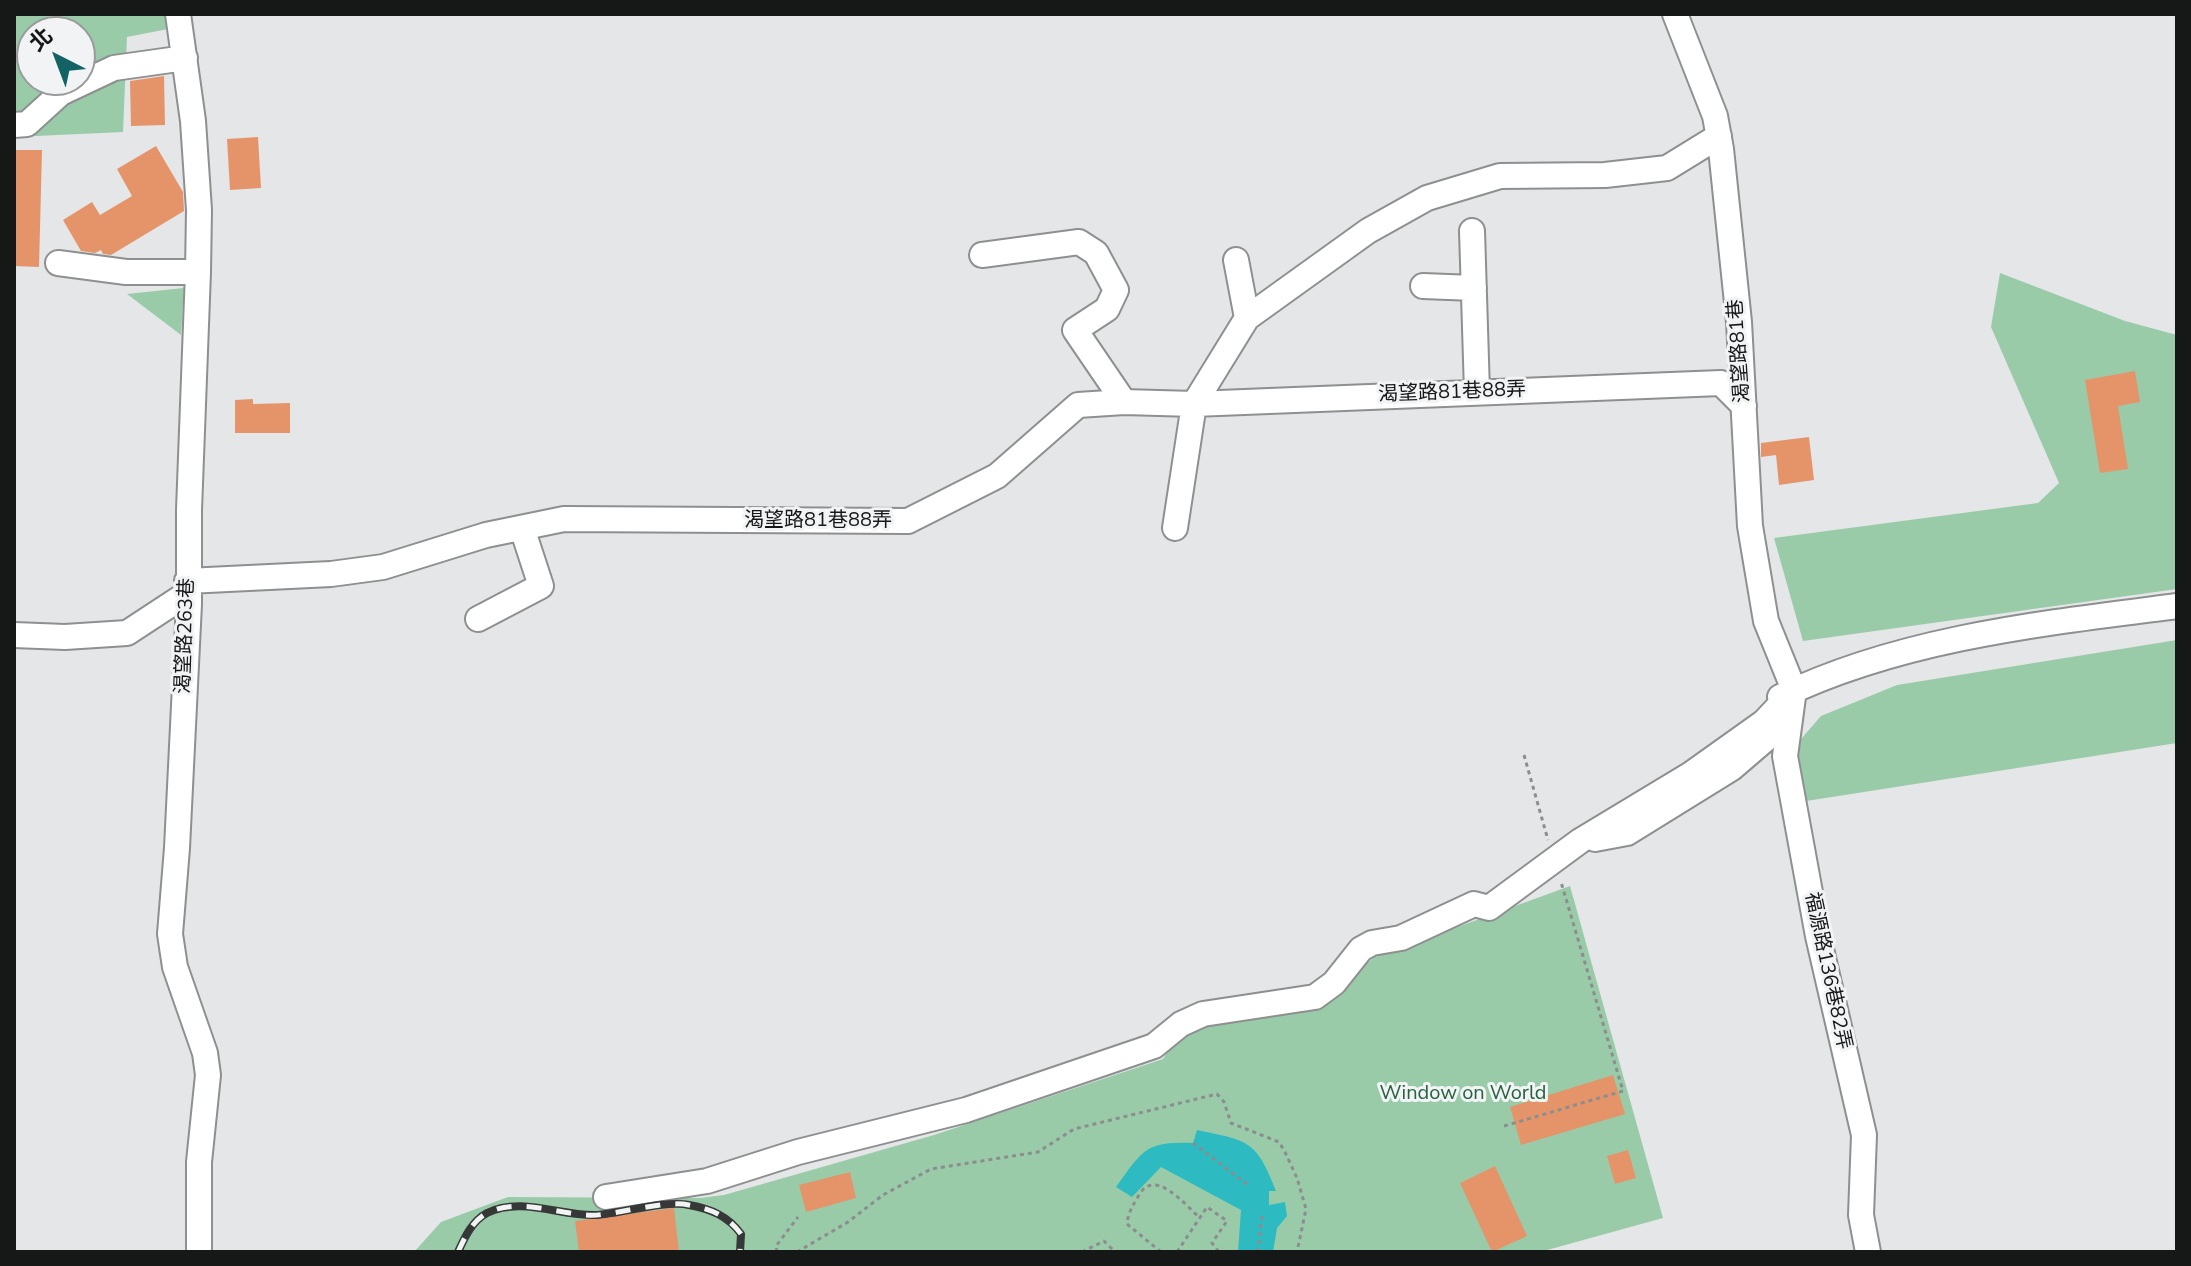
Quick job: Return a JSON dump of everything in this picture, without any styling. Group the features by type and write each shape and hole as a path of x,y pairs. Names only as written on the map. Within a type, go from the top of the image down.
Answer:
{"street":[{"name":"渴望路263巷","path":"178,14 199,210 188,587 177,848 170,934 175,967 205,1053 208,1075 199,1162 199,1252"},
{"name":"渴望路81巷","path":"1675,14 1715,116 1719,136 1739,322 1750,526 1766,621 1794,690"},
{"path":"14,125 27,124 61,93 114,68 185,58"},
{"path":"1175,528 1194,404 1247,318 1368,231 1427,198 1500,176 1605,175 1667,168 1719,136"},
{"path":"1472,231 1477,392"},
{"path":"982,255 1079,242 1096,253 1116,290 1107,309 1075,330 1124,402"},
{"path":"1236,260 1247,318"},
{"path":"58,263 126,272 198,272"},
{"path":"1423,286 1474,288"},
{"name":"渴望路81巷88弄","path":"188,587 383,567 486,535 564,519 908,521 997,476 1078,405 1124,402 1194,404 1721,383 1744,406"},
{"path":"478,619 541,586 522,528"},
{"path":"14,635 65,637 127,633 188,587"},
{"path":"606,1197 707,1181 798,1152 966,1110 1154,1046 1181,1024 1203,1014 1315,997 1334,983 1361,949 1372,943 1401,938 1474,904 1489,908 1580,841 1691,774 1764,722 1794,690 1884,657 2037,624 2177,606"},
{"name":"福源路136巷82弄","path":"1794,690 1785,756 1818,936 1864,1135 1861,1215 1868,1252"}],"path":[{"path":"1504,1126 1623,1091 1524,755"},
{"path":"797,1252 848,1222 883,1195 931,1169 1038,1152 1074,1129 1217,1094 1224,1102 1231,1123 1279,1142 1285,1152 1306,1209 1297,1252"},
{"path":"1193,1143 1248,1185"},
{"path":"1161,1252 1127,1224 1128,1214 1142,1190 1152,1184 1162,1185 1200,1218"},
{"path":"1177,1252 1207,1207 1227,1221 1212,1243 1219,1252"},
{"path":"1258,1252 1262,1214"},
{"path":"777,1252 776,1246 798,1217"},
{"path":"1082,1252 1104,1241 1115,1252"}],"green space":[{"path":"14,14 165,14 168,29 127,37 123,132 14,137"},
{"path":"2000,273 2125,321 2177,335 2177,589 1803,641 1774,538 2038,503 2059,483 1991,327"},
{"path":"184,288 181,335 127,294"},
{"path":"2177,640 2177,743 1800,802 1794,747 1821,716 1897,685"},
{"name":"Window on World","path":"1570,886 1663,1218 1540,1252 414,1252 441,1222 508,1197 700,1198 724,1195 934,1135 1163,1059 1184,1026 1304,1009 1375,957"}],"water":[{"path":"1197,1130 1239,1140 1256,1152 1262,1161 1276,1191 1269,1191 1269,1205 1285,1202 1287,1216 1277,1228 1273,1252 1238,1252 1241,1210 1161,1167 1132,1197 1116,1187 1147,1150 1165,1144 1193,1143"}],"building":[{"path":"164,76 165,125 131,126 130,81"},
{"path":"258,137 261,188 230,190 227,139"},
{"path":"156,146 183,192 184,211 111,255 103,254 101,250 95,253 81,251 63,220 92,202 100,215 132,196 117,169"},
{"path":"14,150 42,150 39,267 14,266"},
{"path":"2135,371 2140,402 2118,406 2128,469 2100,473 2085,380"},
{"path":"253,399 253,404 290,403 290,433 235,433 235,400"},
{"path":"1809,437 1814,480 1779,485 1776,455 1761,457 1761,443"},
{"path":"1613,1075 1625,1114 1521,1145 1510,1107"},
{"path":"1628,1150 1636,1178 1615,1184 1607,1156"},
{"path":"1495,1166 1527,1236 1492,1252 1460,1183"},
{"path":"850,1172 856,1198 806,1212 799,1185"},
{"path":"674,1208 679,1252 579,1252 575,1221"}],"railway":[{"path":"458,1252 477,1220 500,1208 528,1207 597,1215 680,1204 712,1211 725,1218 741,1234 740,1252"}]}
